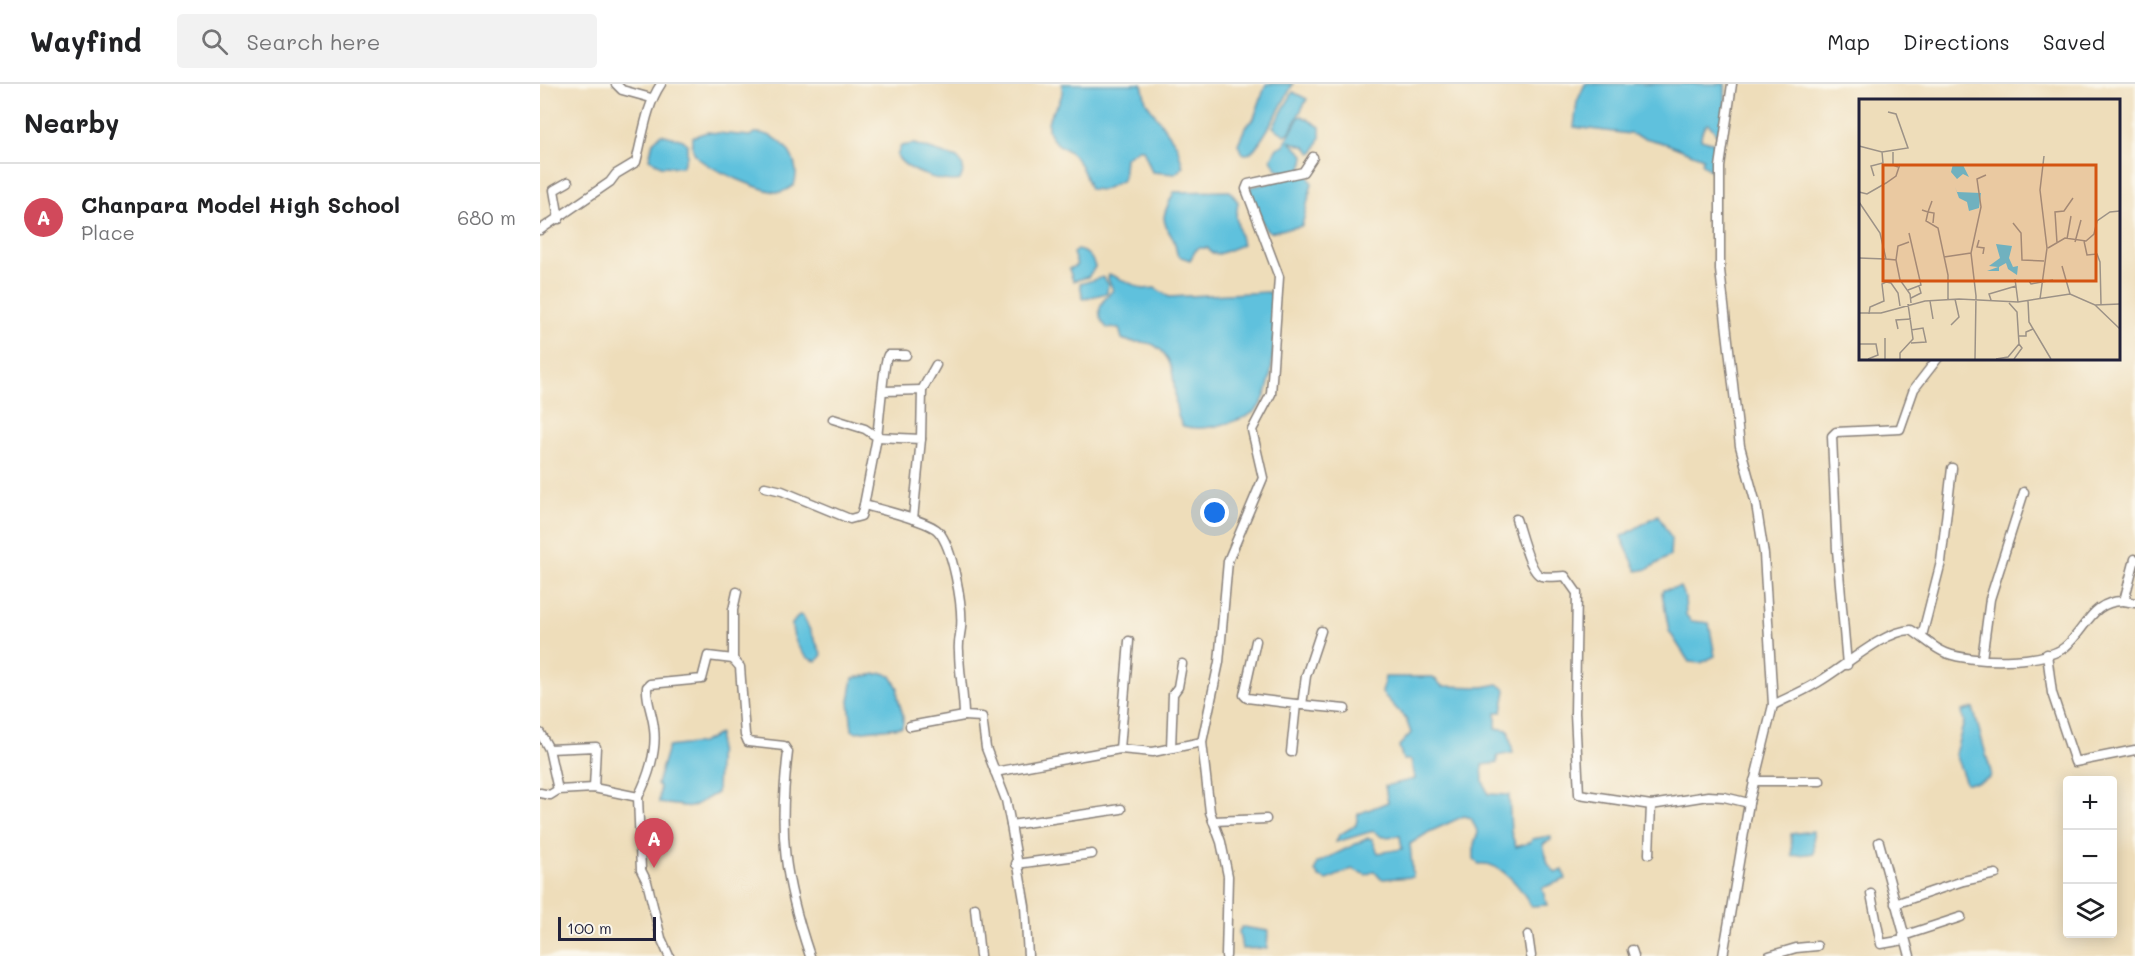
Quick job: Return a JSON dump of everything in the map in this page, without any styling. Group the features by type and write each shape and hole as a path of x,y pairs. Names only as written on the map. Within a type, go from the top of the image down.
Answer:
{"street":[{"path":"616,84 622,90 651,98"},
{"path":"540,230 559,219 610,182 616,174 636,162 651,98 661,84"},
{"path":"1723,956 1749,804 1773,705 1764,554 1756,504 1740,446 1720,270 1719,167 1732,84"},
{"path":"1226,956 1228,876 1221,842 1208,800 1202,742 1219,662 1228,561 1263,478 1252,430 1271,394 1279,277 1246,189 1248,184 1303,172 1313,157"},
{"path":"559,219 554,190 568,182"},
{"path":"765,487 782,491 850,519 861,516 884,391 884,359 888,355 906,355"},
{"path":"1847,664 1836,550 1832,436 1836,432 1899,429 1914,389 1936,360"},
{"path":"914,519 921,439 922,390 936,365"},
{"path":"884,391 922,390"},
{"path":"833,419 865,429 877,437 921,439"},
{"path":"1922,636 1941,562 1952,468"},
{"path":"1983,659 1990,599 2024,492"},
{"path":"864,505 914,519 936,529 945,541 953,570 961,628 959,653 964,716"},
{"path":"1516,519 1534,570 1541,576 1565,576 1576,593 1574,696 1579,794 1651,805 1708,796 1724,797 1749,804"},
{"path":"2124,601 2135,559"},
{"path":"737,592 733,610 733,659 740,667 748,742 784,746 788,752 783,793 786,877 810,956"},
{"path":"1773,705 1847,664 1898,632 1911,630 1947,654 1996,660 2047,654 2066,646 2102,605 2112,601 2135,603"},
{"path":"1291,752 1299,704 1321,631"},
{"path":"1120,749 1129,641"},
{"path":"1256,641 1244,695 1247,698 1345,709"},
{"path":"2047,654 2052,693 2075,762 2135,750"},
{"path":"669,956 661,938 647,882 641,870 638,797 647,779 655,730 647,700 647,687 702,679 708,656 733,659"},
{"path":"1171,748 1173,694 1178,687 1182,664"},
{"path":"910,726 964,716 982,717 986,748 1006,800 1011,825 1025,906 1028,956"},
{"path":"540,733 549,749 558,790"},
{"path":"995,772 1120,749 1153,752 1202,742"},
{"path":"549,749 596,747 594,788"},
{"path":"1754,781 1820,781"},
{"path":"540,793 550,795 558,790 594,788 638,797"},
{"path":"1649,854 1651,805"},
{"path":"1011,825 1121,809"},
{"path":"1213,821 1266,819"},
{"path":"1879,842 1910,956"},
{"path":"1016,864 1092,854"},
{"path":"1895,904 1963,881 1996,874"},
{"path":"1871,894 1881,944 1961,917"},
{"path":"975,908 980,956"},
{"path":"1528,934 1531,956"},
{"path":"1769,956 1796,948 1816,946"}],"water":[{"path":"1062,84 1142,84 1146,102 1177,145 1183,167 1175,174 1152,172 1143,149 1138,149 1125,158 1123,180 1103,190 1090,189 1079,162 1054,141 1049,133 1048,122 1061,98"},
{"path":"1266,84 1293,84 1261,141 1250,153 1244,154 1238,144 1245,128 1254,118"},
{"path":"1585,84 1725,84 1725,111 1721,130 1718,136 1708,123 1701,136 1701,139 1715,143 1718,149 1715,169 1710,170 1702,164 1703,158 1667,144 1630,134 1574,127 1577,102"},
{"path":"1293,92 1307,99 1289,133 1285,135 1273,127"},
{"path":"1302,116 1320,127 1320,138 1314,152 1311,153 1306,147 1289,141 1304,155 1302,170 1285,173 1276,168 1271,159 1277,148 1284,145 1299,117"},
{"path":"707,132 750,136 754,133 772,137 787,149 792,157 796,176 794,185 783,192 774,192 739,180 705,163 695,155 692,137"},
{"path":"661,134 683,140 687,144 687,156 682,167 661,166 649,159 653,142"},
{"path":"914,144 957,158 963,168 960,180 935,178 908,167 897,156 901,146"},
{"path":"1308,175 1312,183 1302,226 1270,232 1265,228 1249,193 1250,187"},
{"path":"1230,191 1238,202 1236,217 1242,245 1219,254 1211,253 1208,248 1197,248 1190,260 1178,256 1164,219 1174,192"},
{"path":"1077,250 1089,256 1095,267 1088,277 1073,281 1069,269 1077,265 1073,253"},
{"path":"1109,274 1143,289 1155,288 1169,297 1268,292 1275,298 1271,371 1264,398 1258,408 1242,418 1219,425 1198,428 1183,426 1178,417 1173,372 1163,353 1154,345 1122,339 1119,328 1107,328 1102,322 1100,307 1113,290 1108,279"},
{"path":"1103,277 1108,284 1107,293 1083,299 1080,284"},
{"path":"1658,515 1671,538 1670,556 1648,569 1637,571 1621,537"},
{"path":"1680,587 1685,598 1686,615 1691,621 1709,623 1715,656 1701,663 1689,662 1669,631 1662,593 1663,590"},
{"path":"799,615 803,616 822,655 817,661 802,653 796,642 792,624"},
{"path":"883,673 891,676 898,688 903,717 902,727 855,732 852,730 849,701 853,678"},
{"path":"1385,677 1433,677 1442,686 1483,687 1498,684 1506,690 1502,712 1496,712 1496,728 1508,730 1513,753 1497,756 1497,763 1482,765 1483,781 1488,794 1509,795 1511,832 1516,847 1531,842 1532,839 1551,836 1551,840 1543,844 1548,864 1556,873 1563,870 1566,879 1542,888 1547,905 1531,906 1516,884 1503,871 1487,864 1479,864 1474,860 1474,844 1478,833 1471,818 1464,816 1429,832 1410,844 1413,877 1381,879 1374,871 1366,875 1352,869 1327,880 1319,877 1315,871 1317,863 1368,838 1372,839 1378,853 1402,849 1400,836 1382,837 1373,831 1336,842 1339,835 1356,825 1358,814 1388,802 1385,786 1415,779 1411,760 1403,760 1399,746 1411,733 1406,719 1382,693"},
{"path":"1973,708 1991,772 1990,778 1977,783 1966,783 1955,754 1964,722 1962,711"},
{"path":"719,734 717,793 692,807 659,803 660,787 657,784 668,747 701,743"},
{"path":"1813,831 1814,853 1792,856 1791,834"},
{"path":"1242,927 1268,931 1267,948 1242,949 1239,931"}],"place":[{"name":"Chanpara Model High School","path":"654,868"}]}
